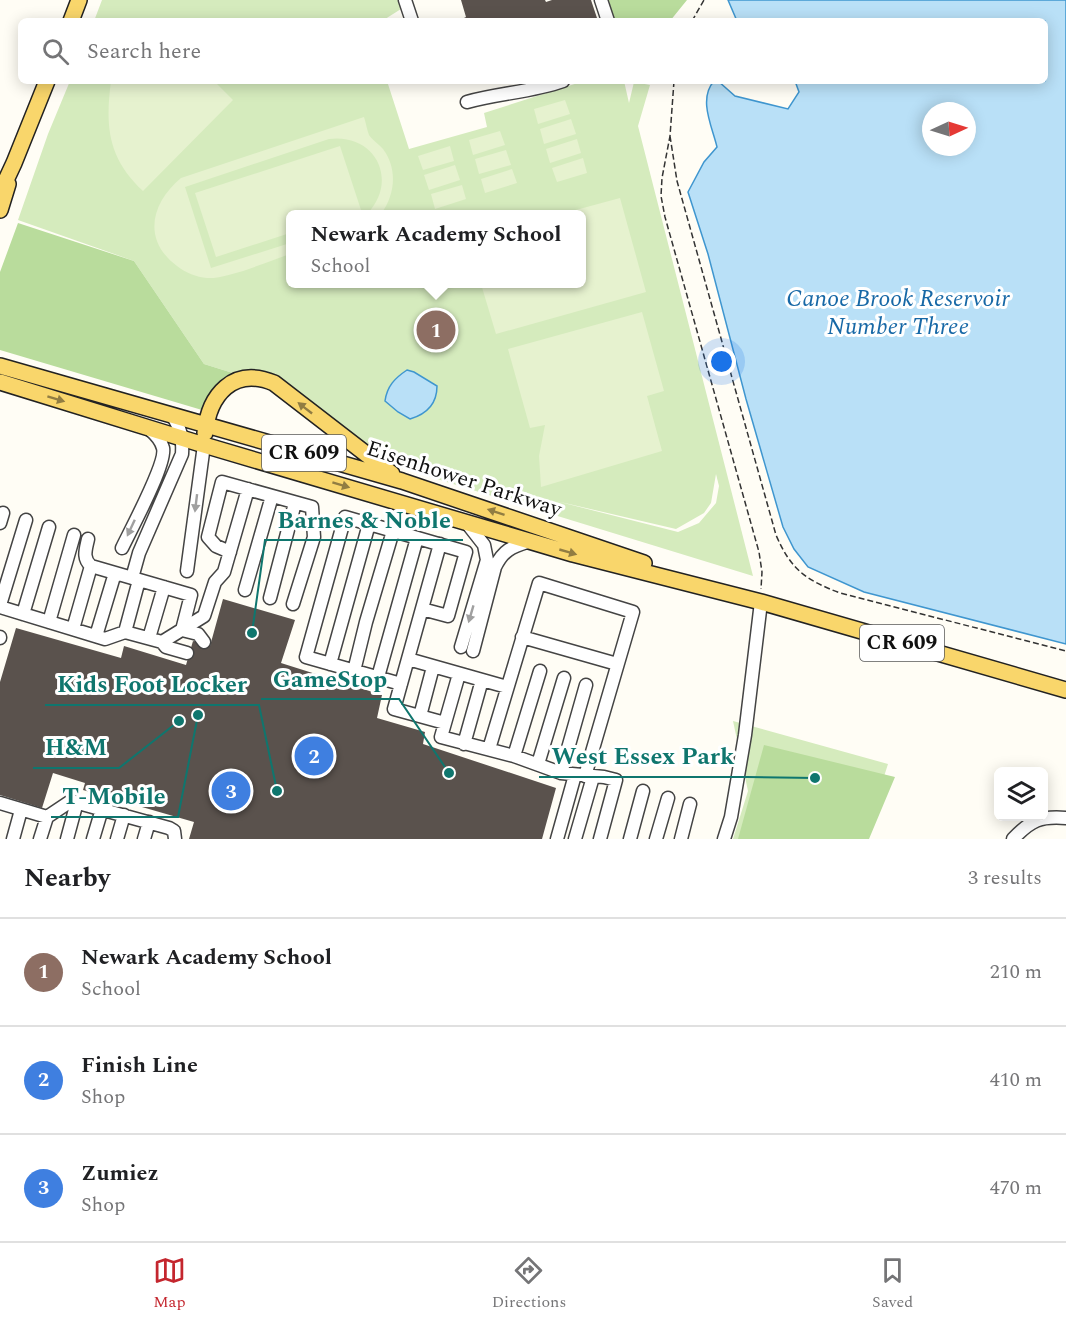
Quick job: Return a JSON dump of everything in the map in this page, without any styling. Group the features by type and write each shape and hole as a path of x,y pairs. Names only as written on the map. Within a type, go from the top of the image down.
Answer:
{"main road":[{"path":"72,18 79,0"},
{"path":"0,193 46,84"},
{"path":"0,210 14,163"},
{"name":"Eisenhower Parkway","path":"0,366 402,481 551,530 738,596"},
{"path":"204,445 206,425 213,404 223,389 238,380 247,378 265,380 274,383 402,481"},
{"name":"Eisenhower Parkway","path":"0,382 530,541 761,602 1066,690"}],"street":[{"path":"405,0 410,18"},
{"path":"601,0 607,18"},
{"path":"467,102 555,84"},
{"path":"125,632 139,553 182,454 181,428 172,415"},
{"path":"122,548 161,465 164,449 158,437 145,427"},
{"path":"188,571 204,445"},
{"path":"230,552 216,546 208,537 222,482 312,507 314,537 293,604"},
{"path":"162,642 204,616 215,582 224,572 248,489"},
{"path":"245,590 272,496"},
{"path":"270,597 295,503"},
{"path":"401,684 306,657 345,517 466,552 448,616 422,609"},
{"path":"26,520 0,606 105,639 125,632 162,642 166,646 187,653"},
{"path":"466,522 484,545 487,560 467,649 501,555 514,546 530,541"},
{"path":"330,664 369,524"},
{"path":"23,614 49,527"},
{"path":"354,670 393,531"},
{"path":"49,622 74,535"},
{"path":"378,677 417,538"},
{"path":"88,539 85,556 91,567 190,595 182,630"},
{"path":"440,544 394,709 445,723"},
{"path":"73,629 91,567"},
{"path":"96,636 115,573"},
{"path":"489,749 539,583 633,612 585,776 575,839"},
{"path":"149,638 164,587"},
{"path":"724,839 731,817 743,747 761,602"},
{"path":"182,630 198,634 204,642"},
{"path":"522,637 617,664"},
{"path":"408,659 507,687"},
{"path":"420,716 433,667"},
{"path":"514,756 540,671"},
{"path":"459,674 441,737 514,756 561,773 616,780 600,839"},
{"path":"538,764 564,678"},
{"path":"465,744 482,681"},
{"path":"561,773 586,685"},
{"path":"557,839 585,776"},
{"path":"630,839 643,791"},
{"path":"656,839 668,798"},
{"path":"40,839 47,817 71,801 174,831 175,839"},
{"path":"67,839 77,802"},
{"path":"0,803 47,817"},
{"path":"681,839 690,804"},
{"path":"93,839 102,809"},
{"path":"13,839 21,810"},
{"path":"117,839 124,815"},
{"path":"1013,839 1034,820 1047,817 1066,818"},
{"path":"144,839 149,822"}],"path":[{"path":"694,18 704,0"},
{"path":"674,84 670,136 661,196 759,552 762,572 761,602"},
{"path":"670,136 677,181 766,501 776,535 792,566 818,584 840,593 1066,651"}],"green space":[{"path":"102,0 398,0 401,9 387,18 95,18"},
{"path":"609,0 687,0 672,18 612,18"},
{"path":"69,84 388,84 409,149 487,127 484,113 575,84 625,84 629,103 634,84 650,85 638,126 753,576 398,467 364,446 279,379 236,374 204,364 134,261 18,220 48,134","holes":["716,474 719,486 716,503 699,523 678,532 556,501 676,529 704,513 711,503"]},
{"path":"111,84 217,84 233,100 143,191 131,179 116,154 109,127"},
{"path":"565,100 570,114 538,124 534,109"},
{"path":"364,117 369,135 383,149 393,173 392,190 386,207 384,210 370,210 381,188 378,162 370,151 359,144 345,139 329,139 185,187 211,268 286,244 286,255 216,278 195,276 184,271 166,256 159,245 155,233 157,210 171,188 181,178"},
{"path":"571,119 576,134 544,144 540,129"},
{"path":"500,131 505,145 473,155 469,140"},
{"path":"577,139 581,153 550,163 546,149"},
{"path":"340,146 361,210 286,210 286,234 216,257 195,193"},
{"path":"450,146 454,161 423,170 418,156"},
{"path":"506,150 511,165 479,174 475,159"},
{"path":"583,158 587,173 557,182 552,168"},
{"path":"455,165 460,180 429,190 424,175"},
{"path":"512,169 517,183 485,193 481,179"},
{"path":"462,185 466,199 435,209 431,194"},
{"path":"620,198 646,292 496,334 482,288 586,288 586,210 576,210"},
{"path":"18,223 134,261 204,364 236,374 202,410 0,350 0,272"},
{"path":"642,312 664,391 647,396 662,451 541,487 539,456 545,425 530,428 508,349"},
{"path":"733,721 888,764 864,839 733,839 748,791"},
{"path":"764,745 895,777 869,839 738,839"}],"water":[{"name":"Canoe Brook Reservoir Number Three","path":"728,0 1066,0 1066,644 864,592 808,567 794,549 783,527 708,254 688,192 704,162 717,147 707,104 707,96 712,84 721,84 735,96 788,109 799,92 796,84 1048,84 1048,18 736,18"},
{"path":"407,370 437,386 435,398 430,407 410,419 385,401 392,383"}],"building":[{"path":"461,0 545,0 546,2 591,0 597,18 464,18 466,17"},
{"path":"223,599 295,620 281,663 382,695 377,718 425,732 423,744 556,788 542,839 189,839 194,822 83,790 85,783 53,773 42,808 0,795 0,682 16,628 121,658 124,646 186,665 193,641 210,646"}],"place":[{"name":"Newark Academy School","path":"436,330"},
{"name":"Barnes & Noble","path":"252,633"},
{"name":"T-Mobile","path":"198,715"},
{"name":"H&M","path":"179,721"},
{"name":"Finish Line","path":"314,756"},
{"name":"GameStop","path":"449,773"},
{"name":"West Essex Park","path":"815,778"},
{"name":"Zumiez","path":"231,791"},
{"name":"Kids Foot Locker","path":"277,791"}]}
